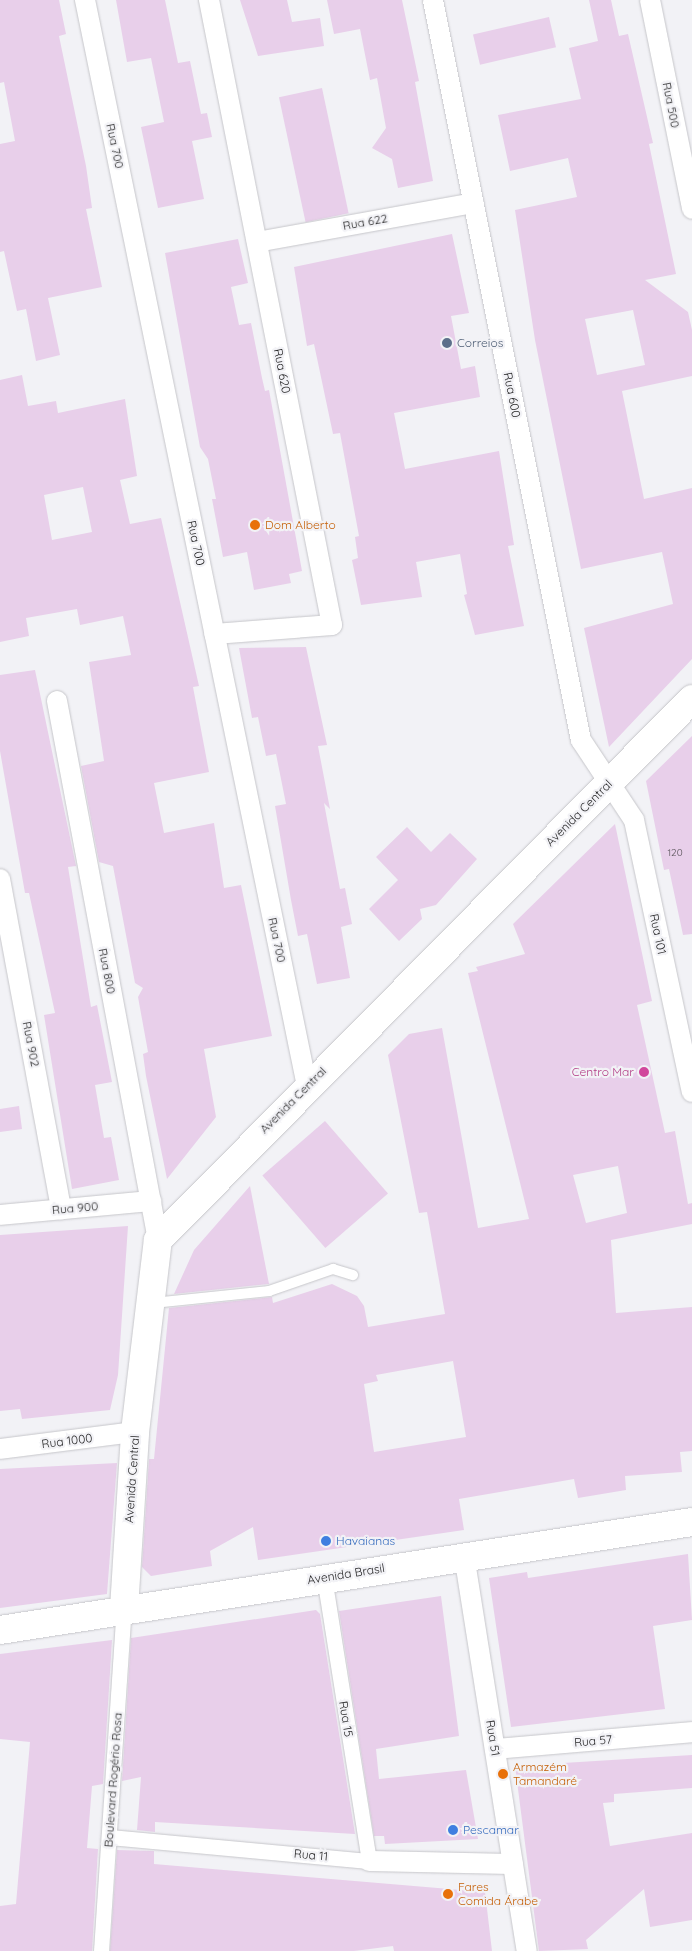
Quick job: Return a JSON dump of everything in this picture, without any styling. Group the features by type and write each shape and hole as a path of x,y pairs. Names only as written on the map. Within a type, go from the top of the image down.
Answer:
{"main road":[{"name":"Avenida Central","path":"124,1609 135,1432 147,1304 158,1240 307,1086 692,699"},
{"name":"Avenida Brasil","path":"0,1630 464,1555 692,1522"}],"street":[{"name":"Rua 700","path":"85,0 307,1086"},
{"name":"Rua 620","path":"209,0 332,625 214,634"},
{"name":"Rua 600","path":"433,0 581,740 610,782"},
{"name":"Rua 500","path":"650,0 692,209"},
{"name":"Rua 622","path":"257,242 474,203"},
{"name":"Rua 800","path":"57,701 158,1240"},
{"name":"Rua 101","path":"610,782 634,820 692,1092"},
{"name":"Rua 902","path":"0,879 61,1209"},
{"name":"Rua 900","path":"0,1215 150,1201"},
{"name":"Rua 1000","path":"0,1449 135,1432"},
{"name":"Rua 51","path":"464,1555 527,1951"},
{"name":"Rua 15","path":"324,1577 369,1861"},
{"name":"Boulevard Rogério Rosa","path":"101,1951 124,1609"},
{"name":"Rua 57","path":"495,1749 692,1732"},
{"name":"Rua 11","path":"109,1837 369,1861 513,1864"}],"lane":[{"path":"147,1304 269,1291 333,1269 353,1275"}],"building":[{"path":"0,0 59,0 66,34 59,36 86,166 92,208 86,209 102,287 48,298 60,355 36,361 26,309 17,311 4,251 0,252 0,144 15,141 4,82 0,83"},
{"path":"116,0 165,0 178,63 190,61 201,114 207,113 212,137 192,141 204,199 158,208 141,127 164,122 151,58 127,62"},
{"path":"240,0 287,0 292,22 320,18 324,46 258,56"},
{"path":"327,0 402,0 419,81 415,82 433,181 398,188 392,159 372,148 386,128 377,78 370,80 360,29 334,34"},
{"path":"589,0 611,0 619,36 628,34 653,143 649,144 676,274 645,280 688,312 692,330 692,376 622,391 644,499 692,488 692,659 609,747 584,628 673,604 662,552 581,569 535,340 515,210 577,197 568,158 510,171 498,115 581,99 569,48 598,41","holes":["633,310 645,365 597,375 585,319"]},
{"path":"549,17 556,47 480,65 473,35"},
{"path":"322,88 349,213 306,222 279,97"},
{"path":"452,234 469,313 451,316 461,369 475,366 480,397 394,413 405,469 499,451 514,545 508,546 524,626 475,635 464,595 467,594 460,554 416,562 422,597 361,605 352,560 358,558 355,537 359,536 340,433 333,434 314,344 307,346 294,267"},
{"path":"238,239 248,283 231,287 239,325 251,323 265,391 269,390 302,571 289,574 291,583 254,590 247,552 223,557 212,499 216,499 208,459 200,447 165,253"},
{"path":"22,375 28,406 56,401 58,413 125,399 137,476 120,480 130,524 161,518 199,686 193,687 209,772 154,783 164,833 214,823 224,888 241,885 272,1036 204,1049 216,1117 167,1179 143,1054 148,1052 138,997 143,988 135,983 113,866 99,862 81,766 104,761 89,662 131,655 123,616 80,625 77,609 26,618 29,636 0,642 0,380","holes":["83,487 92,532 52,540 44,495"]},
{"path":"306,647 327,745 318,746 330,809 324,803 340,889 345,888 352,924 341,927 350,978 317,984 307,934 298,936 291,900 275,806 286,804 276,754 266,756 258,717 252,718 239,648"},
{"path":"35,670 76,866 68,867 91,1007 97,1005 112,1082 95,1085 104,1138 111,1137 119,1180 72,1189 44,1015 55,1013 29,893 25,893 0,751 0,675"},
{"path":"692,736 692,934 683,935 669,869 664,870 646,781"},
{"path":"615,824 652,1001 637,1005 665,1133 675,1131 688,1204 692,1203 692,1224 611,1240 616,1313 692,1307 692,1451 680,1452 682,1472 625,1476 626,1490 578,1498 574,1479 459,1499 464,1530 258,1560 253,1527 210,1551 212,1566 151,1576 142,1567 149,1459 154,1459 169,1308 272,1297 273,1303 332,1284 357,1296 364,1306 368,1327 445,1314 427,1212 419,1213 388,1055 409,1034 442,1028 478,1228 529,1219 468,973 478,971 476,967 525,954 513,924","holes":["618,1166 627,1213 586,1223 573,1175","453,1361 466,1437 374,1452 364,1384 378,1381 376,1375"]},
{"path":"407,827 431,852 450,833 477,859 436,905 420,909 422,919 399,941 369,909 398,880 376,857"},
{"path":"19,1106 22,1129 0,1132 0,1109"},
{"path":"325,1121 388,1193 325,1248 262,1175"},
{"path":"250,1186 269,1284 174,1294 194,1250"},
{"path":"128,1226 118,1375 110,1410 22,1419 20,1409 0,1411 0,1235"},
{"path":"117,1463 107,1594 0,1608 0,1469"},
{"path":"688,1554 692,1620 653,1626 665,1709 511,1727 489,1578 527,1572 528,1578"},
{"path":"441,1596 459,1736 376,1749 379,1779 466,1770 478,1839 385,1844 384,1836 374,1836 339,1611"},
{"path":"316,1610 320,1614 355,1834 155,1822 155,1832 137,1830 141,1777 122,1781 131,1638"},
{"path":"112,1640 103,1784 92,1786 87,1848 98,1849 92,1951 0,1951 0,1906 16,1904 30,1742 0,1739 0,1654"},
{"path":"692,1755 692,1788 614,1794 614,1802 603,1803 610,1846 692,1833 692,1920 650,1927 644,1889 586,1940 588,1949 539,1951 515,1766"},
{"path":"117,1850 154,1851 154,1864 485,1892 492,1951 394,1951 393,1946 354,1951 110,1951"}],"place":[{"name":"Correios","path":"447,343"},
{"name":"Dom Alberto","path":"255,525"},
{"name":"Centro Mar","path":"644,1072"},
{"name":"Havaianas","path":"326,1541"},
{"name":"Armazém Tamandaré","path":"503,1774"},
{"name":"Pescamar","path":"453,1830"},
{"name":"Fares Comida Árabe","path":"448,1894"}]}
